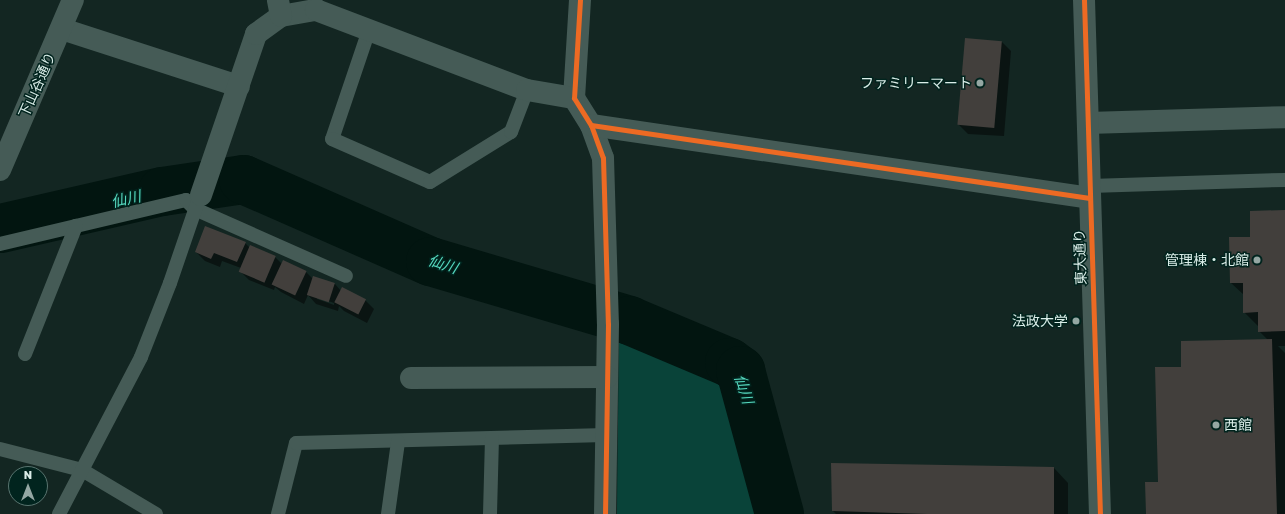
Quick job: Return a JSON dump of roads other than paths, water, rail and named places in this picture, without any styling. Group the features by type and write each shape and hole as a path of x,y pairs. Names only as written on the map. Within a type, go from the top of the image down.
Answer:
{"street":[{"name":"下山谷通り","path":"0,170 62,29 73,0"},
{"path":"580,0 574,98 591,125 603,158 608,324 606,514"},
{"name":"東大通り","path":"1084,0 1100,514"},
{"path":"198,202 213,163 256,34 280,8 316,10 527,90 574,98"},
{"path":"62,29 239,86"},
{"path":"1088,124 1285,117"},
{"path":"591,125 1090,192"},
{"path":"411,378 607,377"}],"lane":[{"path":"369,30 332,139 430,182 511,132 527,90"},
{"path":"1090,192 1285,180"},
{"path":"0,244 186,200 198,202 346,276"},
{"path":"59,514 141,357 170,283 198,202"},
{"path":"25,354 76,226"},
{"path":"278,514 296,443 398,442 606,435"},
{"path":"490,514 492,438"},
{"path":"388,514 398,442"},
{"path":"0,448 82,470 156,514"}],"waterway":[{"name":"仙川","path":"0,228 162,191 243,179 430,261 629,320 729,362 740,370 779,514"}],"place":[{"name":"ファミリーマート","path":"980,83"},
{"name":"管理棟・北館","path":"1257,260"},
{"name":"法政大学","path":"1076,321"},
{"name":"西館","path":"1216,425"}]}
